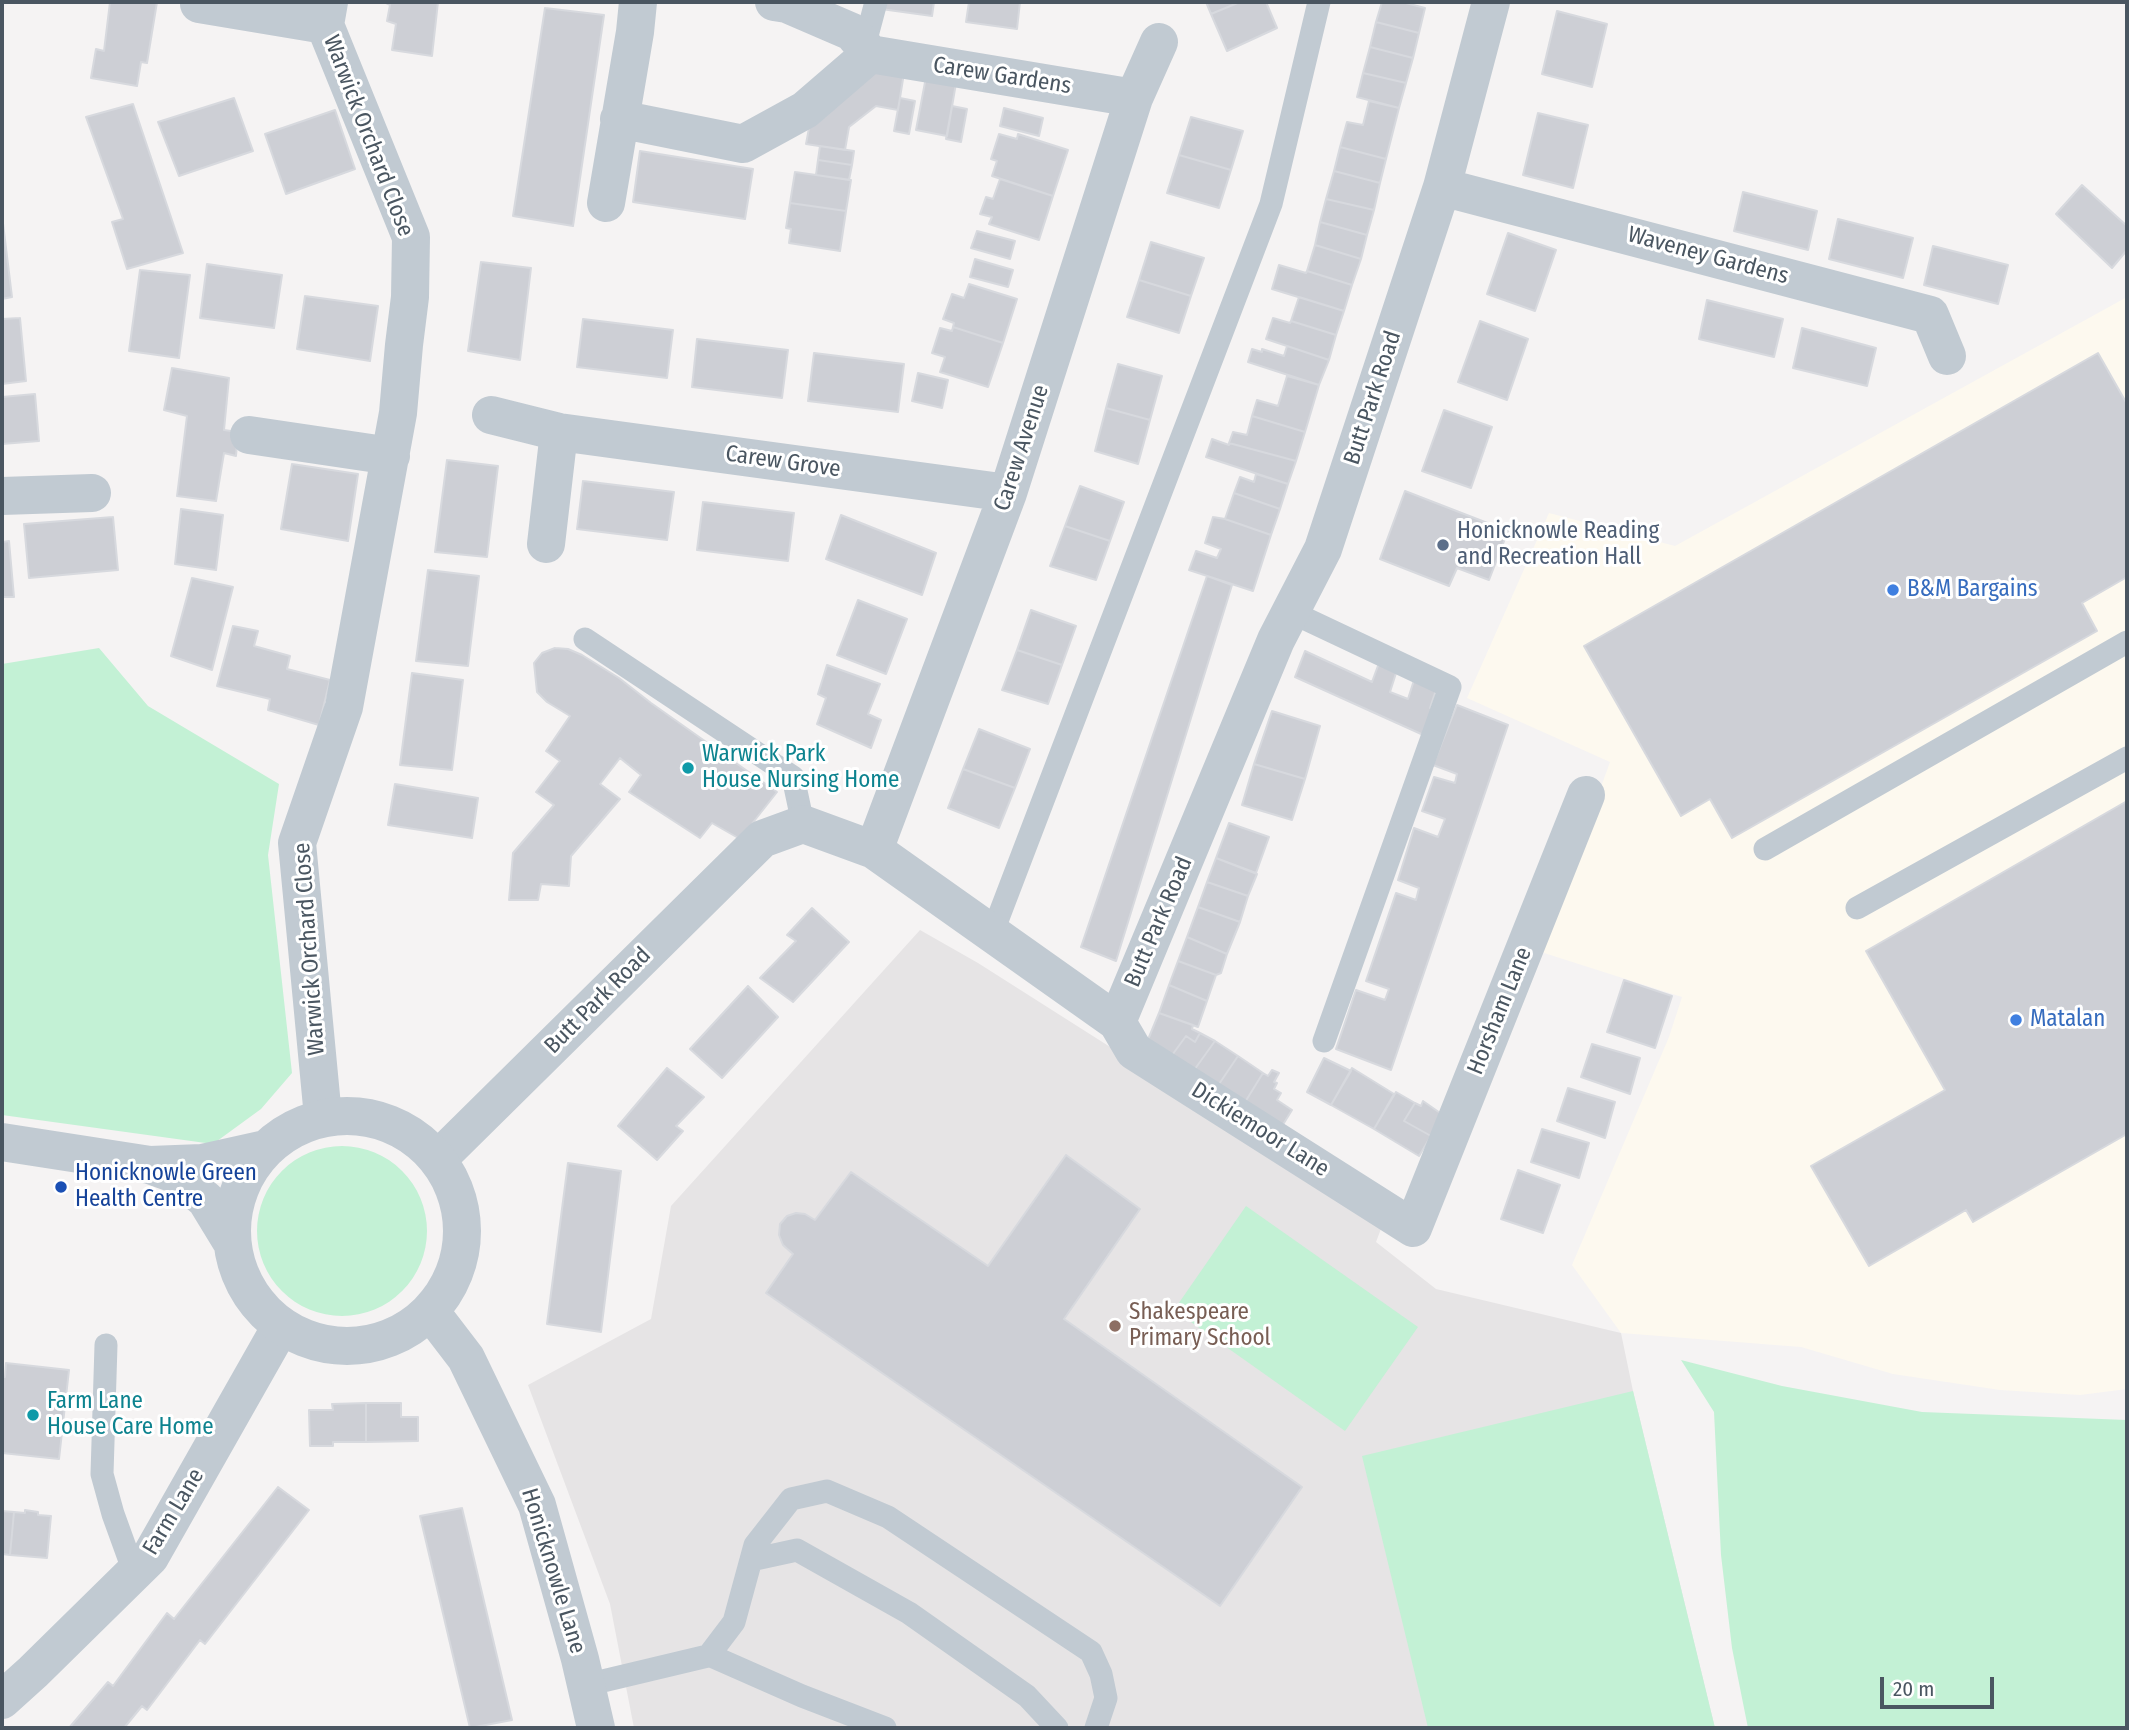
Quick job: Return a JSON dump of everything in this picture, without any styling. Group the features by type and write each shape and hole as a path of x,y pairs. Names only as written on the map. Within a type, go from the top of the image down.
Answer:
{"street":[{"path":"606,203 638,2"},
{"name":"Carew Gardens","path":"774,2 787,4 852,32 867,50 1134,98"},
{"name":"Butt Park Road","path":"1117,1022 1276,640 1323,549 1442,187 1491,2"},
{"name":"Warwick Orchard Close","path":"199,4 327,14 411,237 410,298 398,413 344,707 297,843 323,1118"},
{"name":"Carew Avenue","path":"874,850 1008,493 1134,98 1159,42"},
{"path":"619,118 743,144 805,110 867,50"},
{"name":"Waveney Gardens","path":"1442,187 1930,315 1948,356"},
{"name":"Carew Grove","path":"491,415 559,432 1008,493"},
{"path":"546,544 559,432"},
{"path":"249,435 391,456"},
{"path":"2,496 92,493"},
{"name":"Horsham Lane","path":"1413,1228 1587,795"},
{"path":"803,824 874,850 1117,1022"},
{"name":"Butt Park Road","path":"438,1159 762,839 803,824"},
{"name":"Dickiemoor Lane","path":"1117,1022 1135,1051 1413,1228"},
{"path":"366,1117 406,1131 438,1159 455,1188 462,1220 461,1254 449,1285 430,1311 404,1332 374,1344 342,1347 310,1340 281,1326 256,1303 239,1274 231,1241 233,1208 241,1186 265,1149 292,1129 323,1118 366,1117"},
{"path":"2,1142 150,1165 175,1174 206,1200 231,1241"},
{"path":"150,1165 202,1163 265,1149"},
{"name":"Honicknowle Lane","path":"430,1311 466,1358 537,1506 596,1728"},
{"name":"Farm Lane","path":"2,1700 150,1557 281,1326"}],"lane":[{"path":"867,50 876,2"},
{"path":"992,934 1271,204 1320,2"},
{"path":"1291,612 1450,687 1324,1041"},
{"path":"585,639 793,777 803,824"},
{"path":"1765,849 2127,642"},
{"path":"1857,908 2127,758"},
{"path":"106,1345 102,1474 134,1572"},
{"path":"713,1655 734,1622 755,1545 791,1499 827,1491 888,1517 1091,1652 1101,1674 1105,1698 1096,1728"},
{"path":"751,1560 797,1550 909,1612 1027,1696 1057,1728"},
{"path":"586,1685 713,1655 802,1696 885,1728"}],"shaded area":[{"path":"2127,297 2127,1389 2080,1395 2000,1390 1893,1374 1801,1347 1621,1333 1572,1265 1669,1037 1682,997 1541,952 1610,762 1467,698 1549,513 1675,546"},
{"name":"Shakespeare Primary School","path":"920,930 978,963 1384,1221 1376,1242 1436,1289 1621,1333 1715,1728 634,1728 610,1604 528,1385 651,1319 671,1206"}],"green space":[{"path":"99,648 148,706 279,784 268,855 292,1073 261,1109 213,1144 2,1115 2,664"},
{"path":"342,1146 375,1152 402,1171 421,1198 427,1231 421,1264 402,1291 375,1310 342,1316 309,1310 282,1291 263,1264 257,1231 263,1198 282,1171 309,1152"},
{"path":"1246,1206 1418,1327 1345,1431 1174,1310"},
{"path":"1681,1360 1782,1386 1922,1412 2127,1420 2127,1728 1748,1728 1732,1648 1721,1555 1714,1412"},
{"path":"1633,1391 1715,1728 1428,1728 1362,1456"}],"building":[{"path":"110,2 157,2 147,63 141,62 137,86 91,78 96,49 104,51"},
{"path":"384,2 438,2 432,56 392,50 396,24 387,21 390,5"},
{"path":"882,2 934,2 932,16 881,9"},
{"path":"969,2 1020,2 1017,29 966,22"},
{"path":"1206,2 1240,2 1211,14"},
{"path":"1240,2 1266,2 1277,28 1227,51 1211,14"},
{"path":"1382,2 1402,2 1425,8 1419,33 1376,22"},
{"path":"545,8 604,15 573,226 513,216"},
{"path":"1557,11 1607,24 1592,87 1542,74"},
{"path":"1376,22 1419,33 1413,58 1370,47"},
{"path":"1370,47 1413,58 1406,83 1363,73"},
{"path":"869,68 904,73 898,110 876,106 849,127 845,150 806,144 813,107"},
{"path":"1363,73 1406,83 1399,108 1357,97"},
{"path":"926,77 956,83 947,136 916,130"},
{"path":"234,98 253,151 179,176 158,122"},
{"path":"900,98 915,101 909,134 894,131"},
{"path":"1369,101 1399,108 1386,159 1340,147 1347,122 1363,125"},
{"path":"133,104 183,253 127,269 112,222 123,219 86,117"},
{"path":"952,106 967,109 961,142 946,139"},
{"path":"1004,108 1043,118 1039,136 1000,126"},
{"path":"335,110 355,169 286,194 265,134"},
{"path":"1538,113 1588,125 1573,188 1523,175"},
{"path":"1191,117 1243,131 1231,170 1179,155"},
{"path":"999,134 1017,139 1018,134 1068,150 1053,196 992,176 997,161 991,159"},
{"path":"820,146 854,151 852,165 818,160"},
{"path":"1340,147 1386,159 1380,183 1334,171"},
{"path":"640,151 753,169 745,219 633,202"},
{"path":"1179,155 1231,170 1219,208 1167,193"},
{"path":"818,160 852,165 849,180 816,175"},
{"path":"1334,171 1380,183 1374,210 1326,199"},
{"path":"795,172 851,180 846,211 790,203"},
{"path":"1000,179 1053,196 1039,240 989,224 992,217 980,214 986,197 993,199"},
{"path":"2082,185 2127,226 2127,250 2112,268 2056,214"},
{"path":"1743,192 1817,211 1808,250 1734,231"},
{"path":"1326,199 1374,210 1367,235 1320,222"},
{"path":"790,203 846,211 840,251 789,243 791,229 786,228"},
{"path":"2,215 12,297 2,299"},
{"path":"1838,219 1913,238 1903,278 1829,259"},
{"path":"1320,222 1367,235 1361,259 1315,245"},
{"path":"977,231 1015,241 1010,259 971,248"},
{"path":"1508,233 1556,250 1535,311 1487,294"},
{"path":"1151,242 1204,258 1191,296 1139,280"},
{"path":"1315,245 1361,259 1352,285 1307,271"},
{"path":"1933,246 2008,265 1998,304 1924,285"},
{"path":"975,259 1013,270 1008,287 970,277"},
{"path":"481,262 531,268 520,360 468,351"},
{"path":"207,264 282,275 274,328 200,318"},
{"path":"1279,265 1352,285 1344,311 1272,289"},
{"path":"140,270 190,275 179,358 129,351"},
{"path":"1139,280 1191,296 1179,333 1127,317"},
{"path":"969,284 1017,299 1003,343 953,327 954,323 943,319 952,294 964,298"},
{"path":"305,296 378,306 370,361 297,349"},
{"path":"1299,297 1344,311 1336,335 1291,321"},
{"path":"1707,300 1783,319 1774,357 1699,339"},
{"path":"20,318 26,381 2,384 2,319"},
{"path":"1273,318 1336,335 1329,360 1266,339"},
{"path":"583,319 673,330 667,378 577,367"},
{"path":"1480,321 1528,339 1507,400 1458,382"},
{"path":"953,327 1003,343 988,387 940,372 945,357 932,353 940,328 952,331"},
{"path":"1802,328 1876,348 1867,386 1793,368"},
{"path":"697,339 788,350 782,398 692,387"},
{"path":"1287,346 1329,360 1319,385 1248,362 1252,349 1262,352 1262,349 1284,356"},
{"path":"814,353 904,364 898,412 808,401"},
{"name":"B&M Bargains","path":"2098,353 2127,404 2127,577 2082,603 2097,631 1732,838 1710,799 1681,816 1584,646"},
{"path":"1118,364 1162,376 1150,420 1106,408"},
{"path":"172,368 229,378 224,430 238,432 236,456 224,453 216,501 177,496 187,416 164,410"},
{"path":"918,373 948,380 942,408 912,401"},
{"path":"1287,376 1319,385 1305,432 1252,416 1257,400 1278,406"},
{"path":"35,394 39,441 2,444 2,397"},
{"path":"1106,408 1150,420 1138,464 1095,451"},
{"path":"1444,410 1492,427 1471,488 1422,471"},
{"path":"1252,416 1305,432 1296,461 1229,443 1233,432 1247,435"},
{"path":"1212,439 1296,461 1288,484 1206,457"},
{"path":"447,460 498,466 487,557 435,552"},
{"path":"292,464 358,474 348,541 281,529"},
{"path":"1256,474 1288,484 1280,509 1234,493 1240,477 1254,482"},
{"path":"583,481 674,492 667,540 577,529"},
{"path":"1080,486 1124,502 1110,541 1065,526"},
{"name":"Honicknowle Reading and Recreation Hall","path":"1405,491 1508,531 1489,580 1457,568 1449,586 1380,559"},
{"path":"1234,493 1280,509 1271,535 1225,519"},
{"path":"703,502 794,513 788,561 697,550"},
{"path":"181,509 223,515 216,570 175,564"},
{"path":"841,515 936,553 922,595 826,559"},
{"path":"113,517 118,570 29,578 24,524"},
{"path":"1213,517 1271,535 1253,591 1189,570 1196,551 1217,558 1221,549 1205,543"},
{"path":"1065,526 1110,541 1096,580 1050,566"},
{"path":"9,541 14,597 2,597 2,542"},
{"path":"428,570 479,576 468,666 416,661"},
{"path":"1207,576 1232,585 1116,961 1081,947"},
{"path":"192,578 233,587 212,670 171,656"},
{"path":"858,600 907,619 886,674 837,655"},
{"path":"1031,610 1076,626 1062,665 1017,650"},
{"path":"233,626 258,631 254,646 290,656 287,669 330,680 319,725 268,710 270,699 217,686"},
{"name":"Warwick Park House Nursing Home","path":"555,648 568,649 582,655 619,678 777,792 740,839 712,823 700,838 629,792 641,775 620,758 600,784 620,799 571,856 569,886 541,884 538,900 509,900 513,853 554,805 536,792 560,761 546,751 570,716 547,702 537,692 534,663 542,653"},
{"path":"1017,650 1062,665 1048,704 1002,690"},
{"path":"1305,651 1372,682 1379,663 1397,670 1390,692 1408,699 1415,677 1437,687 1430,708 1437,712 1430,738 1295,677"},
{"path":"827,665 880,684 868,714 881,720 871,748 817,724 826,698 818,694"},
{"path":"412,673 463,680 452,770 400,765"},
{"path":"1457,705 1508,725 1391,1070 1336,1049 1356,990 1385,1000 1389,989 1366,981 1396,893 1416,900 1419,888 1398,880 1414,828 1438,837 1445,819 1422,811 1434,777 1455,783 1457,774 1433,765"},
{"path":"1272,711 1320,726 1305,779 1254,764"},
{"path":"979,729 1030,749 1015,788 963,769"},
{"path":"1254,764 1305,779 1292,820 1242,805"},
{"path":"963,769 1015,788 999,828 948,808"},
{"path":"395,784 478,798 472,838 388,825"},
{"name":"Matalan","path":"2127,801 2127,1134 1973,1222 1966,1210 1869,1266 1811,1166 1945,1090 1866,951"},
{"path":"1229,823 1269,837 1256,873 1216,858"},
{"path":"1216,858 1257,874 1248,896 1207,882"},
{"path":"1207,882 1248,896 1240,922 1198,907"},
{"path":"1198,907 1240,922 1227,954 1187,937"},
{"path":"812,908 849,942 793,1002 760,978 796,941 787,935"},
{"path":"1187,937 1227,954 1221,973 1216,975 1178,961"},
{"path":"1178,961 1216,975 1207,1001 1169,985"},
{"path":"1624,980 1672,996 1655,1048 1607,1032"},
{"path":"1169,985 1207,1001 1198,1027 1159,1013"},
{"path":"748,986 778,1017 722,1078 690,1049"},
{"path":"1159,1013 1193,1025 1192,1029 1200,1033 1195,1042 1186,1036 1170,1058 1147,1042"},
{"path":"1200,1033 1215,1041 1192,1073 1170,1058 1186,1036 1195,1042"},
{"path":"1215,1041 1238,1056 1215,1090 1192,1073"},
{"path":"1592,1044 1640,1058 1630,1094 1581,1077"},
{"path":"1238,1056 1263,1073 1242,1107 1215,1090"},
{"path":"1324,1058 1351,1071 1331,1105 1307,1092"},
{"path":"667,1068 704,1097 676,1126 683,1131 657,1160 618,1126"},
{"path":"1352,1068 1394,1094 1374,1129 1331,1105"},
{"path":"1272,1070 1279,1073 1274,1082 1277,1083 1274,1089 1281,1093 1277,1100 1292,1110 1279,1131 1242,1107 1263,1073 1268,1076"},
{"path":"1568,1088 1615,1102 1605,1138 1557,1121"},
{"path":"1396,1092 1415,1103 1404,1121 1431,1136 1419,1156 1374,1129"},
{"path":"1423,1101 1443,1115 1431,1136 1404,1121 1415,1103 1421,1106"},
{"path":"1542,1129 1589,1143 1579,1178 1531,1162"},
{"path":"1066,1155 1140,1209 1064,1319 1302,1487 1220,1606 766,1293 793,1254 783,1245 779,1235 780,1224 787,1216 796,1213 805,1214 815,1220 851,1172 988,1266"},
{"path":"568,1163 621,1171 601,1332 547,1324"},
{"path":"1518,1170 1560,1185 1543,1233 1501,1219"},
{"name":"Farm Lane House Care Home","path":"6,1363 69,1370 59,1459 2,1453 2,1377 5,1377"},
{"path":"366,1403 366,1442 333,1442 333,1446 310,1446 309,1410 333,1410 332,1404"},
{"path":"366,1403 401,1403 401,1417 418,1417 418,1441 366,1442"},
{"path":"278,1487 309,1510 205,1644 200,1640 147,1710 142,1706 124,1728 69,1728 108,1682 113,1686 167,1613 174,1619"},
{"path":"462,1508 512,1720 470,1728 420,1516"},
{"path":"25,1510 51,1516 47,1558 10,1555 14,1512 25,1513"},
{"path":"2,1511 14,1512 10,1555 2,1554"}],"place":[{"name":"Honicknowle Reading and Recreation Hall","path":"1443,545"},
{"name":"B&M Bargains","path":"1893,590"},
{"name":"Warwick Park House Nursing Home","path":"688,768"},
{"name":"Matalan","path":"2016,1020"},
{"name":"Honicknowle Green Health Centre","path":"61,1187"},
{"name":"Shakespeare Primary School","path":"1115,1326"},
{"name":"Farm Lane House Care Home","path":"33,1415"}]}
